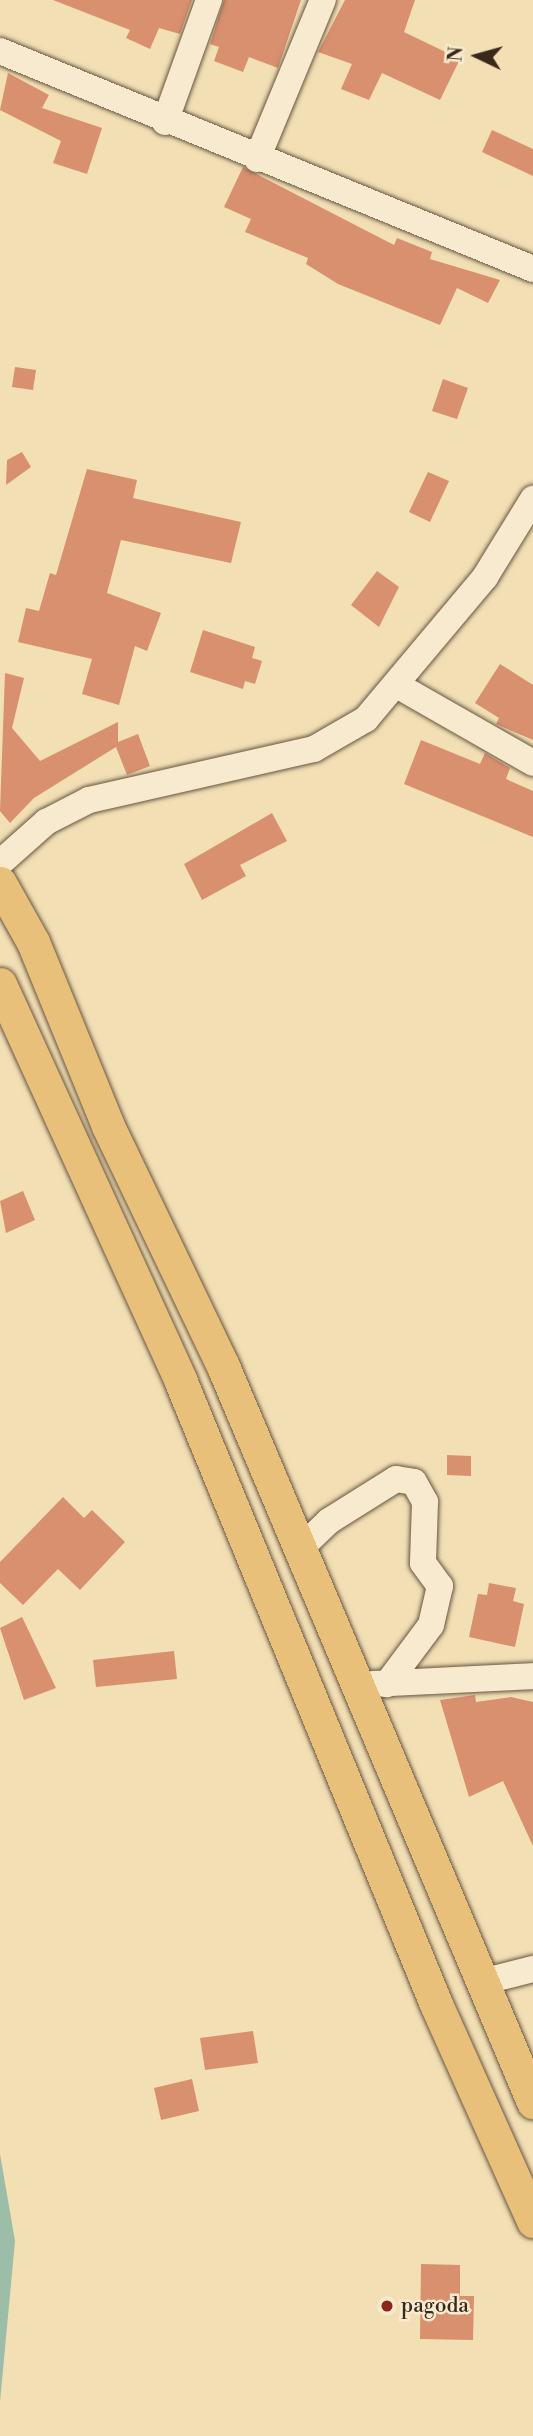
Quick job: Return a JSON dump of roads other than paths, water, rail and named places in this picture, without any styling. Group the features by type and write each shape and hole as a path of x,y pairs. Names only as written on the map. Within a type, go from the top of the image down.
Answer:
{"main road":[{"path":"0,883 33,942 108,1126 300,1548 374,1684 386,1758 486,1981 533,2102"},
{"path":"0,984 181,1382 436,2004 533,2221"}],"street":[{"path":"165,121 209,0"},
{"path":"257,159 323,0"},
{"path":"0,51 257,159 533,269"},
{"path":"0,863 46,822 89,800 314,749 366,719 400,687 485,577 533,499"},
{"path":"400,687 533,763"},
{"path":"300,1548 329,1521 396,1479 414,1482 425,1502 423,1563 440,1586 431,1625 374,1684"},
{"path":"374,1684 533,1676"},
{"path":"486,1981 533,1969"}],"place":[{"name":"pagoda","path":"387,2306"}]}
